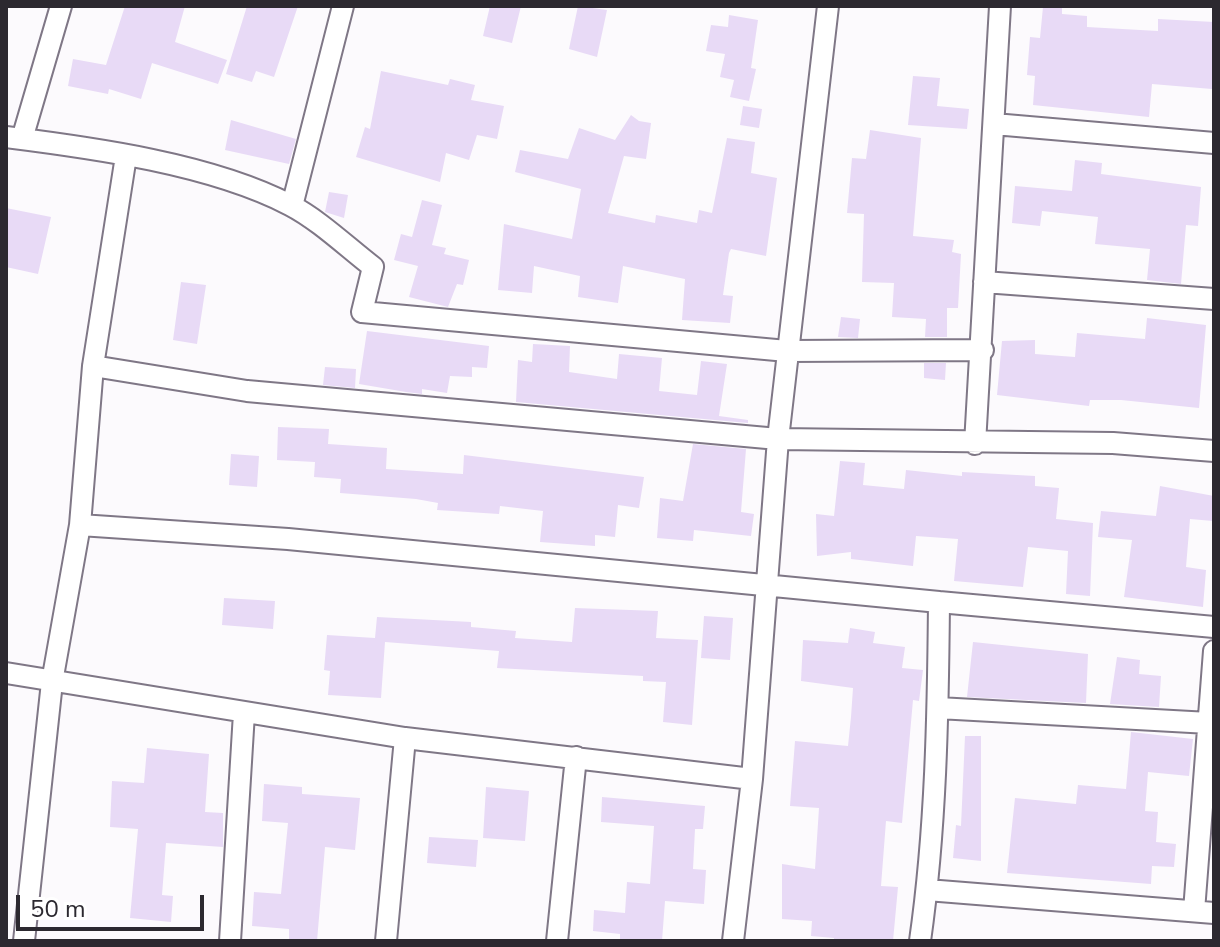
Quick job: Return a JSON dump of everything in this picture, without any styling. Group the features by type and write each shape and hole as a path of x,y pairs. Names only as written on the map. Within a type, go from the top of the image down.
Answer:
{"street":[{"path":"61,6 14,138 85,146 126,156 248,187 292,206 373,267 362,312 787,351 983,350"},
{"path":"292,206 343,6"},
{"path":"733,941 752,779 778,439 828,6"},
{"path":"975,444 983,350 1000,6"},
{"path":"994,124 1214,143"},
{"path":"24,941 52,682 80,525 93,366 126,156"},
{"path":"984,282 1214,299"},
{"path":"93,366 247,391 778,439 975,444 1113,443 1214,451"},
{"path":"80,525 288,539 1214,627"},
{"path":"920,941 927,890 938,708 939,602"},
{"path":"927,890 1204,912 1214,651"},
{"path":"6,673 405,738 752,779"},
{"path":"938,708 1209,723"},
{"path":"230,941 244,713"},
{"path":"386,941 405,738"},
{"path":"557,941 576,757"}],"building":[{"path":"125,6 185,6 175,42 227,60 218,84 152,63 141,99 109,89 108,94 68,86 73,59 106,65"},
{"path":"247,6 298,6 274,77 256,71 252,82 226,74"},
{"path":"490,6 521,6 512,43 483,36"},
{"path":"578,6 607,10 597,57 569,49"},
{"path":"1043,7 1062,8 1062,14 1087,16 1087,27 1158,31 1158,19 1214,22 1212,89 1152,84 1149,117 1033,105 1035,76 1027,75 1030,37 1040,38"},
{"path":"729,15 758,20 751,68 756,69 749,101 730,97 734,80 720,77 725,54 706,51 711,25 728,27"},
{"path":"381,71 448,85 450,79 475,85 471,100 504,106 497,139 477,135 469,160 446,153 440,182 356,157 365,127 370,129"},
{"path":"913,76 940,78 937,106 969,109 967,129 908,125"},
{"path":"743,106 762,109 759,128 740,125"},
{"path":"631,115 639,121 651,123 646,159 624,156 608,213 655,223 656,215 697,223 699,210 712,213 727,138 755,142 751,173 777,178 766,256 731,249 729,253 723,295 733,296 730,323 682,320 685,279 623,266 618,303 578,297 580,276 534,266 532,293 498,290 504,224 572,239 581,189 515,172 520,150 568,159 579,128 615,140"},
{"path":"231,120 296,139 289,164 225,150"},
{"path":"870,130 921,138 913,236 954,240 952,252 961,254 958,308 947,308 947,337 925,337 926,319 892,317 894,283 862,282 864,214 847,213 852,158 866,159"},
{"path":"1075,160 1102,163 1101,174 1201,187 1198,226 1186,225 1181,284 1147,280 1150,249 1095,244 1098,217 1042,211 1040,226 1012,223 1015,186 1072,191"},
{"path":"329,192 348,195 344,218 325,212"},
{"path":"422,200 442,205 432,245 446,248 444,254 469,260 463,285 457,284 448,307 409,297 418,266 394,260 401,234 412,237"},
{"path":"6,208 51,217 38,274 6,267"},
{"path":"181,282 206,285 197,344 173,340"},
{"path":"841,317 860,319 858,338 838,337"},
{"path":"1147,318 1206,325 1199,408 1121,400 1090,400 1089,406 997,395 1002,341 1035,340 1035,354 1075,357 1077,333 1145,339"},
{"path":"367,331 489,346 487,368 472,367 472,377 450,376 447,393 422,389 422,394 359,384"},
{"path":"533,344 570,346 569,372 617,379 619,354 662,358 659,391 697,395 701,361 727,364 719,416 748,420 748,423 516,402 518,360 532,362"},
{"path":"924,363 946,363 945,380 924,378"},
{"path":"325,367 356,369 355,388 323,385"},
{"path":"278,427 329,429 328,444 387,448 386,469 463,474 464,455 644,477 639,508 618,505 615,537 595,535 595,546 540,542 543,511 500,506 499,514 437,510 438,503 416,499 340,493 341,479 314,477 315,462 277,460"},
{"path":"693,444 746,449 741,512 754,514 751,536 694,530 693,541 657,538 660,498 683,501"},
{"path":"231,454 259,456 257,487 229,485"},
{"path":"840,461 865,463 863,485 904,489 906,470 962,476 962,472 1035,476 1035,486 1059,488 1056,519 1093,523 1090,596 1066,594 1068,551 1028,547 1023,587 954,581 958,539 916,536 913,566 851,559 851,552 817,556 816,514 834,516"},
{"path":"1160,486 1214,496 1213,521 1190,519 1186,567 1206,570 1203,607 1124,597 1132,540 1098,537 1101,511 1156,516"},
{"path":"224,598 275,601 273,629 222,625"},
{"path":"575,608 658,611 656,638 698,640 692,725 663,722 666,682 643,681 643,676 497,668 499,651 385,642 381,698 328,695 330,671 324,670 327,635 375,638 377,617 471,622 471,627 516,631 515,638 572,642"},
{"path":"704,616 733,618 730,660 701,658"},
{"path":"850,628 875,632 873,643 905,647 902,668 923,670 919,701 913,700 902,823 886,821 881,886 898,887 893,941 834,941 834,938 811,936 812,921 782,919 782,864 815,869 819,808 790,806 795,741 848,746 851,717 853,688 801,681 803,640 848,643"},
{"path":"973,642 1088,654 1086,703 967,697"},
{"path":"1117,657 1140,660 1139,674 1161,676 1159,707 1110,704"},
{"path":"1131,732 1193,739 1189,776 1148,772 1145,811 1158,812 1156,842 1176,844 1174,867 1152,866 1151,884 1007,873 1015,798 1076,804 1078,785 1126,789"},
{"path":"965,736 981,736 981,861 953,858 956,825 961,826"},
{"path":"147,748 209,754 205,812 223,813 223,847 166,843 162,895 173,896 171,922 130,918 138,829 110,827 112,781 144,783"},
{"path":"264,784 302,787 302,794 360,798 355,850 325,847 317,941 289,941 289,929 252,926 254,892 281,894 288,823 262,821"},
{"path":"486,787 529,791 525,841 483,838"},
{"path":"602,797 705,806 703,829 695,829 693,869 706,870 704,904 665,901 662,941 620,941 620,934 593,931 594,910 625,913 627,882 650,884 654,826 601,822"},
{"path":"429,837 478,840 476,867 427,863"}]}
